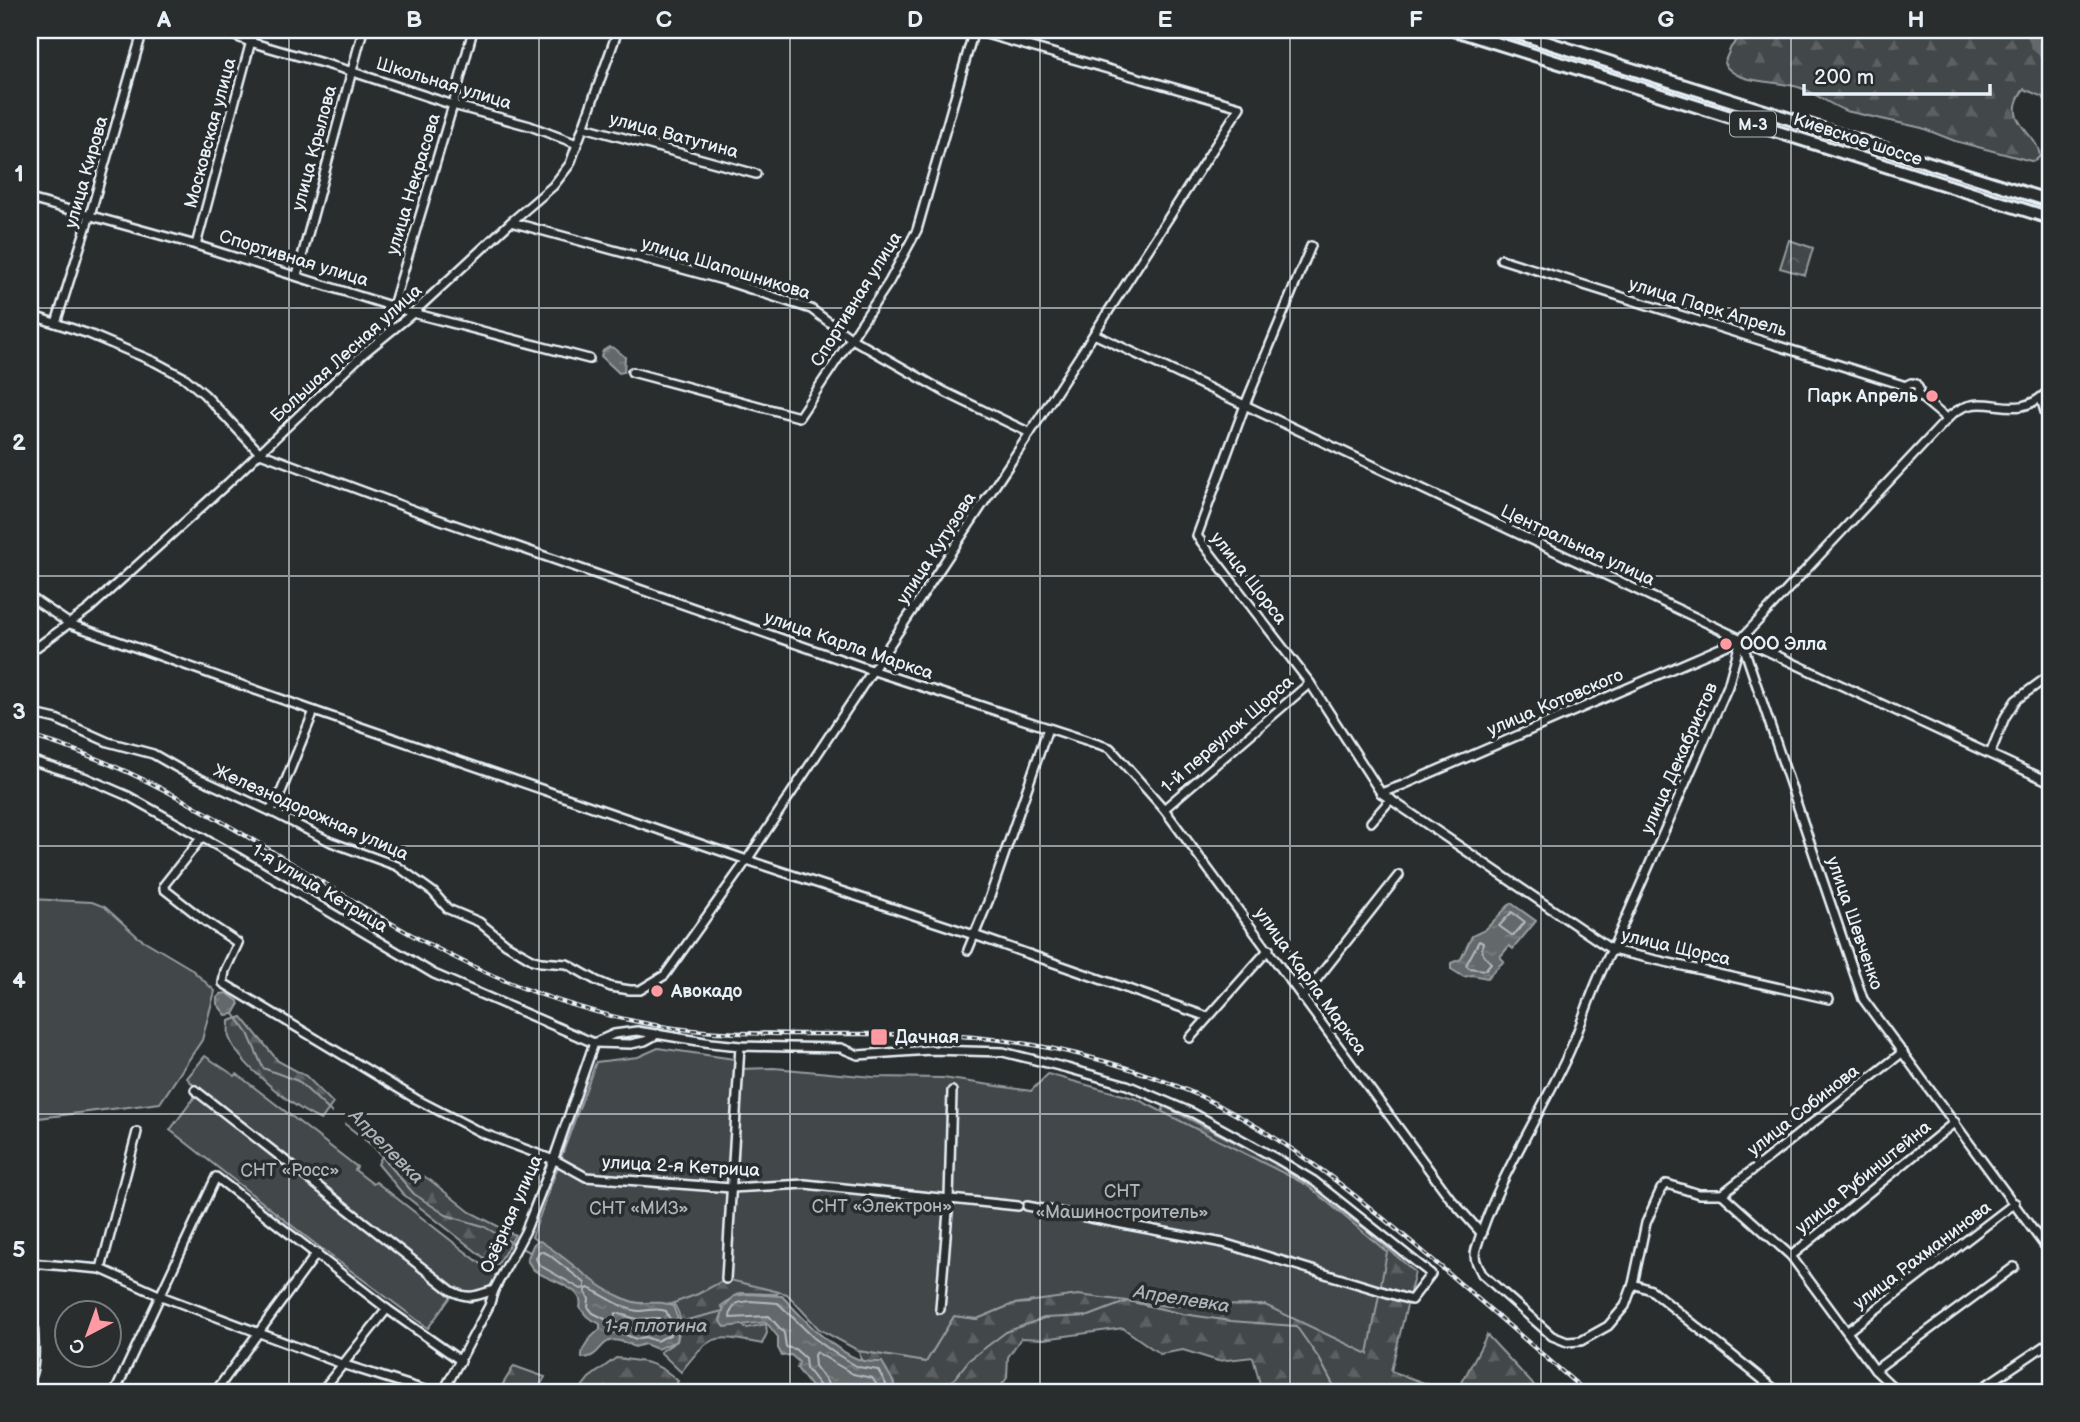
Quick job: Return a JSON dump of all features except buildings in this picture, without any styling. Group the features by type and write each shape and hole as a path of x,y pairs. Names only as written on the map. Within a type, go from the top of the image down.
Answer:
{"highway":[{"name":"Киевское шоссе","path":"1455,30 2050,218"},
{"name":"Киевское шоссе","path":"1508,30 2050,201"}],"street":[{"name":"улица Кирова","path":"56,323 143,30"},
{"name":"Школьная улица","path":"220,30 250,42 453,105 530,126 578,144"},
{"name":"Московская улица","path":"197,245 254,30"},
{"name":"улица Крылова","path":"297,275 363,30"},
{"name":"улица Некрасова","path":"393,306 473,30"},
{"name":"Большая Лесная улица","path":"30,652 70,624 260,453 364,354 414,313 553,186 569,164 578,144 618,30"},
{"name":"Спортивная улица","path":"632,372 799,417 889,282 917,230 973,30"},
{"name":"улица Кутузова","path":"640,990 665,975 747,860 1030,433 1240,107 973,30"},
{"name":"улица Ватутина","path":"584,127 755,174"},
{"name":"Спортивная улица","path":"30,199 197,245 414,313 589,359"},
{"name":"улица Шапошникова","path":"511,222 723,280 811,309 852,338 945,392 1030,433"},
{"name":"улица Щорса","path":"1311,246 1245,405 1197,536 1310,683 1381,793 1612,950 1829,999"},
{"name":"улица Парк Апрель","path":"1501,259 1906,386 1915,383 1918,387 1917,394 1947,419"},
{"name":"улица Карла Маркса","path":"30,316 89,334 185,378 204,394 260,453 448,522 874,671 1110,748 1164,809 1450,1198 1482,1234"},
{"name":"Центральная улица","path":"1094,334 2050,782"},
{"path":"2050,389 2041,399 2050,427"},
{"name":"улица Декабристов","path":"1633,1284 1625,1306 1608,1326 1581,1341 1567,1342 1552,1336 1482,1275 1475,1258 1495,1200 1568,1056 1603,965 1612,950 1728,685 1741,639 1960,408 1972,404 2020,407 2041,399"},
{"path":"30,597 70,624 314,711 1208,1017"},
{"name":"улица Котовского","path":"1381,793 1741,639"},
{"name":"улица Шевченко","path":"1741,639 1863,999 2050,1253"},
{"path":"1990,754 2005,717 2016,700 2050,675"},
{"name":"1-й переулок Щорса","path":"1164,809 1310,683"},
{"path":"270,811 279,797 314,711"},
{"name":"Железнодорожная улица","path":"30,713 56,719 108,742 153,754 331,842 397,866 433,892 448,909 479,922 506,944 533,960 567,964 611,987 640,990"},
{"path":"968,950 988,902 1048,727"},
{"name":"1-я улица Кетрица","path":"30,760 84,777 128,796 434,974 594,1043"},
{"path":"1371,822 1391,799"},
{"name":"улица 2-я Кетрица","path":"202,837 164,885 164,889 238,943 225,971 223,983 416,1099 482,1133 559,1162 586,1177 732,1188 805,1184 1023,1206 1223,1243 1411,1300 1432,1274 1314,1181 1193,1113 1127,1084 1003,1052 930,1050 858,1055 841,1048 740,1046"},
{"path":"1303,998 1399,875"},
{"path":"1189,1038 1269,949"},
{"path":"594,1043 614,1034 637,1031 740,1046 726,1279"},
{"path":"594,1043 631,1044 658,1034"},
{"name":"Озёрная улица","path":"443,1392 520,1242 553,1161 594,1043"},
{"name":"улица Собинова","path":"1722,1194 1903,1052"},
{"path":"195,1090 452,1291 463,1297 476,1297 494,1290"},
{"path":"940,1309 949,1199 952,1091"},
{"name":"улица Рубинштейна","path":"1791,1256 1955,1122"},
{"path":"101,1269 137,1132"},
{"path":"115,1392 216,1177 387,1309 461,1361"},
{"path":"1777,1392 1651,1290 1633,1284 1646,1223 1661,1189 1668,1184 1699,1194 1722,1194 1791,1256 1875,1370 1898,1392"},
{"name":"улица Рахманинова","path":"1848,1331 2015,1203"},
{"path":"215,1392 317,1253"},
{"path":"30,1263 101,1269 161,1296 342,1364 431,1392"},
{"path":"1875,1370 2014,1267"},
{"path":"30,1287 34,1371 30,1377"},
{"path":"321,1392 387,1309"},
{"path":"1976,1392 2050,1342"}],"green space":[{"path":"1746,30 2030,30 2036,46 2047,56 2050,55 2050,107 2043,97 2024,89 2017,100 2016,110 2040,156 2031,161 1955,141 1922,128 1846,111 1801,88 1738,75 1724,63 1731,47"},
{"path":"1789,240 1813,248 1805,275 1780,268"},
{"path":"30,899 92,902 105,907 138,937 190,968 215,991 202,1040 160,1103 30,1119"},
{"path":"242,1017 278,1061 306,1076 333,1103 321,1120 283,1096 255,1072 234,1048 229,1037 229,1021"},
{"path":"658,1048 734,1059 739,1069 774,1068 873,1077 943,1078 1031,1091 1048,1074 1137,1099 1307,1185 1387,1252 1368,1354 1265,1305 1168,1306 1078,1295 1013,1304 977,1319 954,1316 926,1362 859,1351 819,1329 787,1294 726,1279 698,1294 663,1307 644,1310 599,1291 532,1237 596,1062 638,1057"},
{"name":"СНТ «Росс»","path":"205,1056 235,1076 237,1074 357,1167 355,1170 373,1184 376,1182 503,1281 483,1299 469,1302 453,1294 428,1328 323,1250 170,1130 199,1091 187,1078"},
{"name":"СНТ «Машиностроитель»","path":"1164,1106 1274,1162 1365,1229 1415,1272 1391,1371 1449,1392 1262,1392 1253,1357 1218,1361 1183,1350 1160,1354 1123,1328 1044,1339 1021,1338 1008,1357 1007,1378 996,1392 892,1392 894,1383 861,1360 859,1351 926,1362 954,1316 977,1319 1013,1304 1029,1303 1159,1123"},
{"path":"384,1152 430,1180 470,1212 515,1235 498,1264 492,1264 403,1194 378,1164"},
{"path":"729,1272 783,1286 777,1294 739,1293 721,1306 732,1320 747,1328 766,1324 767,1333 762,1344 723,1338 715,1340 700,1349 681,1372 660,1352 677,1341 680,1328 679,1313 669,1297"},
{"path":"1487,1335 1540,1392 1457,1392"},
{"path":"616,1358 642,1361 656,1366 678,1381 672,1392 578,1392 589,1378"},
{"path":"514,1366 545,1377 536,1392 498,1392"}],"water":[{"path":"609,347 625,357 624,372 619,373 601,356"},
{"path":"1511,903 1536,921 1513,949 1509,946 1500,957 1504,961 1487,978 1472,975 1464,977 1451,969 1451,963 1461,959 1472,936 1485,930"},
{"path":"227,993 238,1001 239,1005 234,1014 226,1015 217,1004 217,998"},
{"name":"1-я плотина","path":"540,1241 610,1292 636,1302 673,1306 679,1322 677,1341 657,1349 645,1344 635,1347 614,1340 603,1345 590,1357 582,1358 585,1346 600,1329 600,1324 585,1314 577,1294 571,1289 532,1268 527,1260 534,1243"},
{"path":"734,1296 782,1296 838,1348 860,1360 882,1362 894,1383 892,1392 815,1392 797,1368 799,1362 791,1355 782,1356 778,1348 778,1337 766,1322 725,1327 720,1321 724,1307"}],"waterway":[{"path":"2030,30 2036,46 2047,56 2050,55"},
{"name":"Апрелевка","path":"234,1014 248,1033 263,1068 298,1081 332,1113"},
{"name":"Апрелевка","path":"345,1124 374,1147 414,1194 446,1215 483,1226 514,1244"},
{"path":"523,1249 530,1252"},
{"name":"Апрелевка","path":"931,1392 947,1388 969,1360 1006,1332 1044,1318 1089,1316 1128,1301 1183,1314 1296,1326 1320,1360 1337,1392"},
{"name":"Апрелевка","path":"687,1320 723,1311"}],"railway":[{"path":"30,736 98,759 163,789 412,935 476,968 581,1008 642,1023 703,1031 906,1034 1002,1040 1089,1057 1145,1074 1200,1096 1263,1130 1351,1192 1586,1392"}],"place":[{"name":"Парк Апрель","path":"1932,396"},
{"name":"ООО Элла","path":"1726,644"},
{"name":"Авокадо","path":"657,991"},
{"name":"Дачная","path":"879,1037"}],"park label":[{"name":"СНТ «Электрон»","path":"882,1206"},
{"name":"СНТ «МИЗ»","path":"639,1208"}]}
